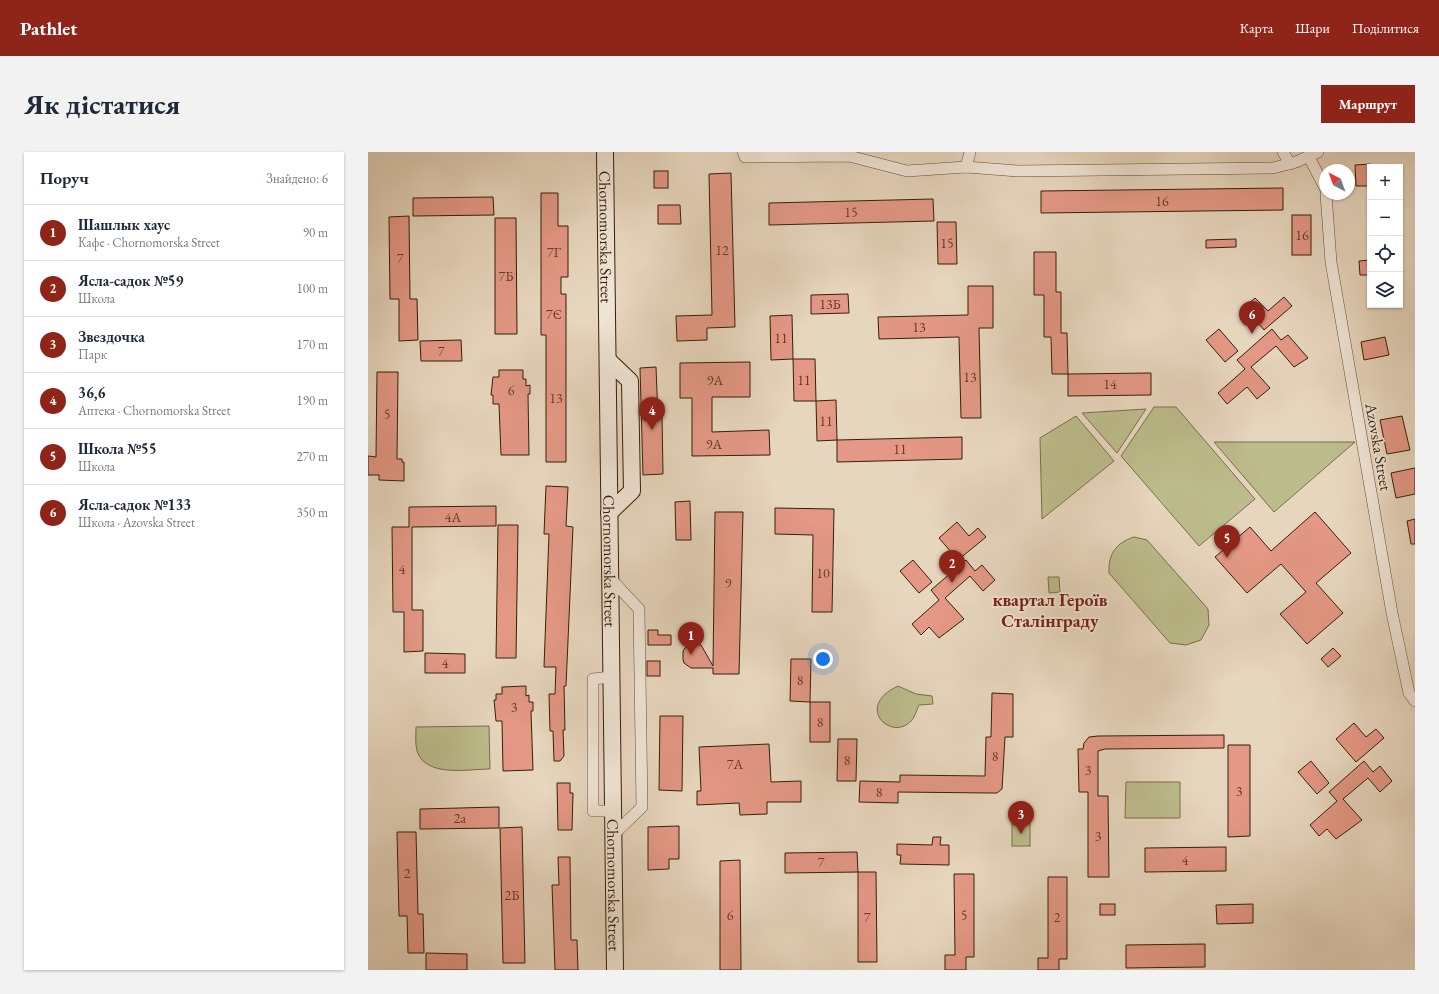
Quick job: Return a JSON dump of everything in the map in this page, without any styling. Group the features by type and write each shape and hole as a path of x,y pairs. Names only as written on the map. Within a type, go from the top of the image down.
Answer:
{"street":[{"name":"Chornomorska Street","path":"605,152 615,970"},
{"path":"743,152 745,157 849,156 908,171 966,167 1018,171 1273,168 1290,164 1314,154 1319,169"},
{"path":"966,167 970,152"},
{"path":"1283,152 1290,164"},
{"name":"Azovska Street","path":"1326,200 1331,262 1364,459 1392,613 1409,693 1415,701"},
{"path":"608,360 630,381 632,491 609,513"},
{"path":"610,578 638,609 642,807 613,835"}],"shaded area":[{"path":"1154,407 1176,407 1255,499 1199,546 1121,456"},
{"path":"1146,409 1117,453 1082,413"},
{"path":"1076,416 1114,461 1042,519 1040,438"},
{"path":"1214,442 1355,442 1274,512"},
{"path":"1134,537 1147,540 1208,609 1209,625 1201,640 1186,645 1170,643 1109,573 1110,560 1114,550 1122,542"},
{"path":"1048,577 1059,577 1060,592 1049,593"},
{"path":"898,686 916,694 932,696 933,704 919,705 914,717 906,725 897,727 889,726 882,721 878,713 878,704 884,695"},
{"path":"489,726 490,769 438,769 422,760 417,751 416,727"},
{"path":"1126,782 1180,782 1180,818 1125,818"},
{"path":"1012,822 1030,822 1030,846 1012,846"}],"building":[{"path":"1367,164 1367,186 1356,186 1355,165"},
{"path":"654,171 668,171 668,188 654,188"},
{"path":"731,173 735,327 707,328 707,340 677,341 676,316 712,315 709,174"},
{"path":"1283,188 1283,210 1041,213 1041,191"},
{"path":"541,193 558,193 558,226 568,226 568,277 561,277 561,294 566,294 566,462 546,462 546,335 541,335"},
{"path":"493,197 494,215 413,216 413,198"},
{"path":"933,199 934,221 769,225 769,203"},
{"path":"658,205 680,205 681,224 658,224"},
{"path":"1292,215 1311,215 1311,255 1292,255"},
{"path":"409,216 410,299 417,299 418,340 399,341 399,299 390,299 389,217"},
{"path":"495,218 516,218 517,334 495,334"},
{"path":"937,222 956,222 957,264 938,264"},
{"path":"1236,239 1236,247 1206,248 1206,240"},
{"path":"1034,252 1056,252 1056,292 1061,292 1061,333 1067,333 1068,374 1052,374 1051,337 1044,337 1044,295 1034,295"},
{"path":"1367,260 1367,275 1360,275 1359,261"},
{"path":"968,286 993,286 993,328 979,328 981,418 961,418 959,337 879,339 878,317 968,315"},
{"path":"848,294 849,313 811,314 811,295"},
{"path":"1284,297 1292,306 1264,330 1245,307 1255,298 1268,311"},
{"path":"792,315 793,359 771,360 770,316"},
{"path":"1219,329 1238,351 1225,362 1206,340"},
{"path":"1272,329 1281,340 1288,335 1308,358 1294,367 1276,346 1251,367 1270,388 1257,399 1247,387 1227,404 1218,393 1245,369 1237,360"},
{"path":"1385,337 1389,355 1364,360 1361,342"},
{"path":"461,340 462,361 421,361 420,341"},
{"path":"793,359 815,359 816,401 794,401"},
{"path":"750,362 750,397 712,397 712,432 769,430 770,455 692,456 692,398 680,398 680,363"},
{"path":"656,367 658,417 662,417 663,474 643,475 640,368"},
{"path":"499,370 523,370 523,379 526,379 526,386 530,385 530,394 528,394 529,455 501,455 499,404 493,404 493,395 491,395 493,377 499,377"},
{"path":"377,372 398,372 397,459 402,459 402,462 404,462 404,481 379,480 379,475 368,475 368,456 376,457"},
{"path":"1151,373 1151,395 1068,396 1068,374"},
{"path":"836,400 837,440 817,441 816,401"},
{"path":"1402,416 1410,450 1387,454 1380,420"},
{"path":"962,437 962,459 837,462 837,440"},
{"path":"1415,468 1415,494 1396,498 1391,473"},
{"path":"546,486 568,487 566,526 573,527 566,686 564,686 564,756 560,761 554,761 553,731 550,731 549,694 555,694 556,667 544,667 549,534 544,534"},
{"path":"690,501 691,540 676,540 675,502"},
{"path":"496,506 496,526 412,527 412,610 423,610 423,651 404,652 404,612 393,612 392,527 409,527 409,507"},
{"path":"775,508 834,509 832,612 812,612 813,535 775,534"},
{"path":"715,512 743,512 739,674 713,674 713,668 691,668 684,663 683,659 683,651 685,648 693,644 701,645 713,666"},
{"path":"1315,512 1351,553 1316,583 1343,613 1307,644 1280,614 1306,592 1281,564 1247,593 1215,557 1250,527 1271,551"},
{"path":"1415,519 1415,544 1411,544 1407,521"},
{"path":"957,522 969,536 978,528 986,537 958,560 939,538"},
{"path":"498,525 518,525 516,658 496,658"},
{"path":"913,560 932,582 919,593 900,571"},
{"path":"966,560 975,571 982,565 995,580 983,591 970,576 945,598 964,619 939,638 929,627 921,635 912,624 939,600 931,590"},
{"path":"648,630 658,630 658,635 671,635 671,645 648,645"},
{"path":"1333,648 1341,656 1328,667 1321,659"},
{"path":"425,653 465,654 465,673 425,673"},
{"path":"791,659 811,659 810,702 790,701"},
{"path":"647,661 660,661 660,676 647,676"},
{"path":"526,686 526,696 529,695 529,702 533,702 533,711 531,711 533,770 503,771 502,721 496,721 494,700 496,700 496,694 502,694 502,687"},
{"path":"992,693 1013,694 1013,737 1005,737 1002,789 997,793 898,792 898,803 859,802 860,781 900,782 900,775 985,776 986,737 991,737"},
{"path":"810,702 830,702 830,742 810,742"},
{"path":"660,716 683,716 682,791 659,790"},
{"path":"1354,723 1366,737 1376,729 1384,738 1356,762 1336,739"},
{"path":"1224,735 1224,748 1105,749 1098,751 1098,796 1108,796 1109,877 1088,877 1088,792 1079,792 1078,749 1083,749 1084,743 1089,737"},
{"path":"838,739 857,739 856,781 837,781"},
{"path":"769,744 771,782 801,781 801,802 767,802 767,814 740,815 739,803 697,805 697,791 701,791 699,747"},
{"path":"1228,745 1250,745 1250,836 1228,837"},
{"path":"1311,761 1329,783 1317,794 1298,772"},
{"path":"1364,761 1373,772 1380,766 1392,781 1380,792 1368,778 1343,799 1362,820 1336,839 1327,829 1319,836 1310,825 1337,801 1329,792"},
{"path":"557,783 570,783 570,793 573,793 572,830 558,830"},
{"path":"499,807 499,828 420,829 420,809"},
{"path":"679,826 679,859 669,859 669,869 648,870 648,827"},
{"path":"522,827 525,963 503,963 500,828"},
{"path":"397,832 416,832 418,914 423,914 424,953 408,953 407,916 399,916"},
{"path":"933,837 941,837 940,845 949,845 949,865 900,864 901,855 897,855 897,844 932,845"},
{"path":"1226,847 1226,871 1145,872 1145,848"},
{"path":"857,852 858,872 785,873 785,853"},
{"path":"558,857 570,857 571,940 577,940 578,970 555,970 552,885 559,885"},
{"path":"740,860 741,970 720,970 720,861"},
{"path":"858,872 876,872 877,962 858,962"},
{"path":"954,874 974,874 974,957 966,957 966,970 945,970 945,955 955,955"},
{"path":"1048,877 1067,877 1067,959 1059,959 1059,970 1038,970 1038,958 1048,958"},
{"path":"1100,904 1115,904 1115,915 1100,915"},
{"path":"1253,904 1253,923 1217,924 1216,905"},
{"path":"1205,944 1205,967 1126,968 1126,945"},
{"path":"426,953 467,954 467,970 426,970"}],"place":[{"name":"Ясла-садок №133","path":"1252,334"},
{"name":"36,6","path":"652,430"},
{"name":"Школа №55","path":"1227,558"},
{"name":"Ясла-садок №59","path":"952,583"},
{"name":"Шашлык хаус","path":"691,655"},
{"name":"Звездочка","path":"1021,834"}],"district":[{"name":"квартал Героїв Сталінграду","path":"1050,610"}]}
